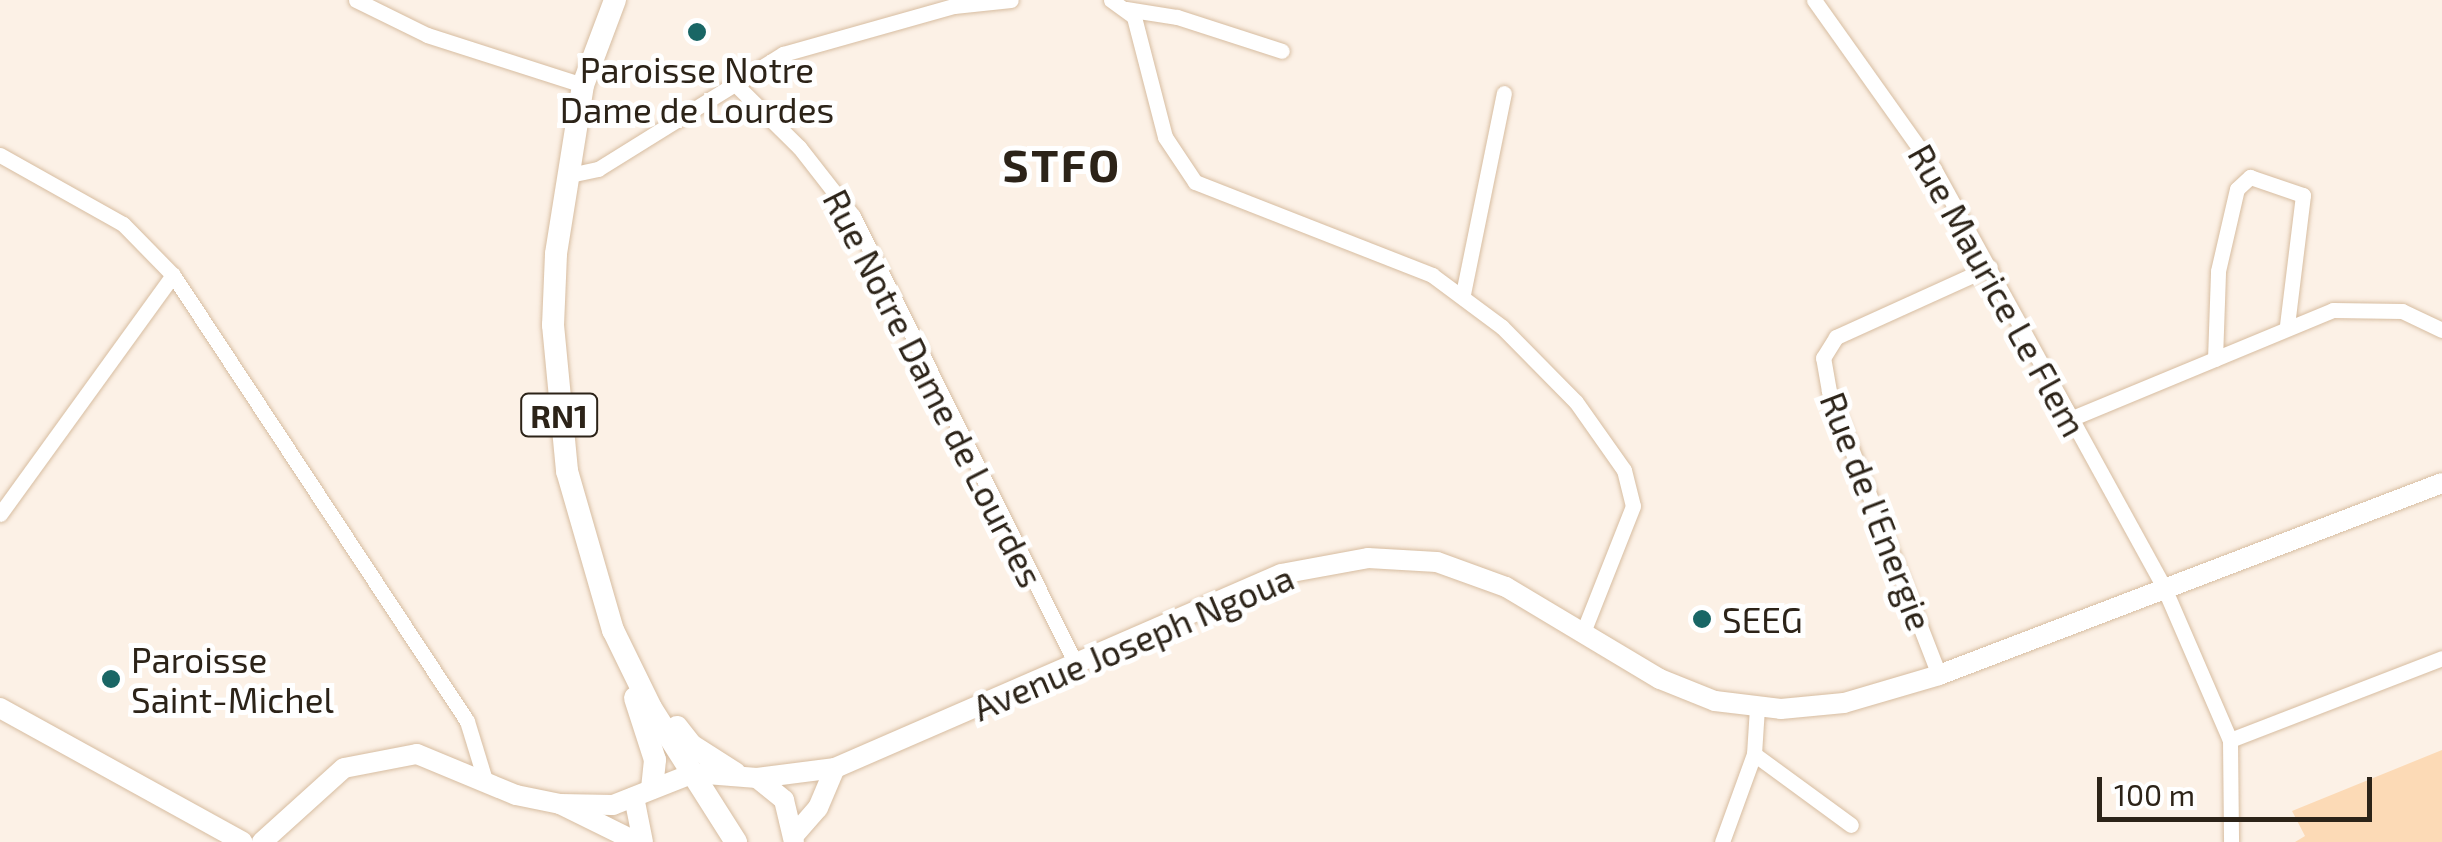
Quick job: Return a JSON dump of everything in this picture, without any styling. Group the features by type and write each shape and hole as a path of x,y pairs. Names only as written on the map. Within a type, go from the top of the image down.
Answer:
{"main road":[{"name":"RN1","path":"614,0 583,85 565,176 553,324 559,416 576,522 621,646 651,708 736,842"},
{"name":"Avenue Joseph Ngoua","path":"560,804 613,805 694,773 746,775 835,768 1281,574 1368,558 1438,562 1473,573 1691,693 1757,708 1844,704 1939,675 2442,482"},
{"path":"621,646 686,740 784,800 795,837"},
{"path":"262,842 328,778 361,761 417,754 486,783 560,804 640,842 643,792 655,760 621,646"},
{"path":"0,708 244,842"},
{"path":"795,837 818,808 835,768"}],"street":[{"path":"356,0 427,34 583,85"},
{"path":"565,176 598,169 733,82 784,54 894,21 1011,0"},
{"path":"1111,0 1126,9 1177,17 1282,50"},
{"name":"Rue Maurice Le Flem","path":"1814,0 1892,103 1990,267 2165,590 2230,740"},
{"path":"1126,9 1140,30 1164,137 1195,182 1402,262 1464,294 1576,402 1632,488 1633,506 1583,632"},
{"name":"Rue Notre Dame de Lourdes","path":"733,82 799,146 853,216 1076,664"},
{"path":"1464,294 1504,93"},
{"path":"0,156 123,224 174,275 449,691 476,737 486,783"},
{"path":"2215,359 2218,271 2237,188 2250,178 2302,195 2287,326"},
{"name":"Rue de l'Energie","path":"1939,675 1829,391 1826,346 1990,267"},
{"path":"0,514 174,275"},
{"path":"2070,419 2333,310 2375,306 2442,330"},
{"path":"2231,842 2230,740 2442,658"},
{"path":"1722,842 1754,754 1757,708"},
{"path":"1754,754 1852,825"}],"shaded area":[{"path":"2442,750 2442,842 2295,842 2305,836 2292,811"}],"place":[{"name":"Paroisse Notre Dame de Lourdes","path":"697,32"},
{"name":"SEEG","path":"1702,619"},
{"name":"Paroisse Saint-Michel","path":"111,679"}],"district":[{"name":"STFO","path":"1062,165"}]}
